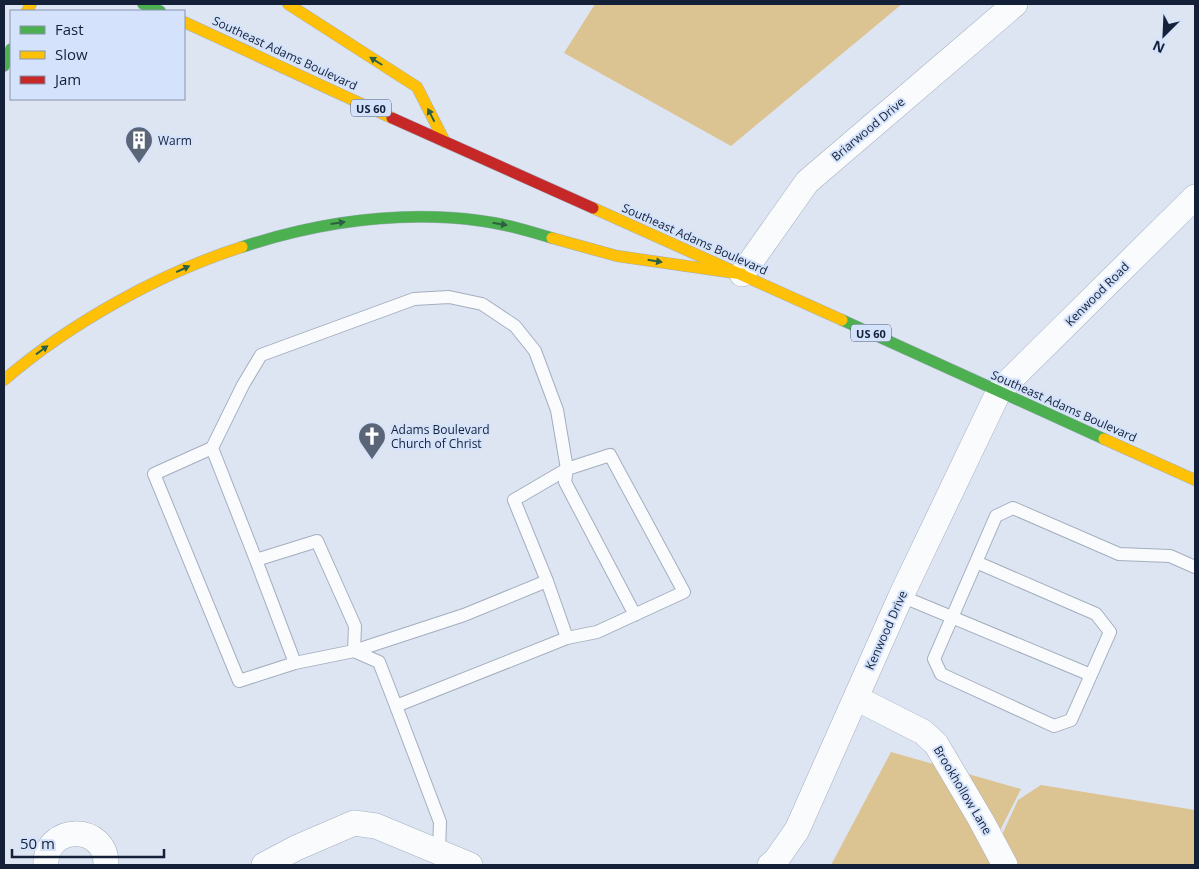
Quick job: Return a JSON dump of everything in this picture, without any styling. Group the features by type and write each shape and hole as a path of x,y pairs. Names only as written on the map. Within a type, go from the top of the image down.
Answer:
{"main road":[{"path":"143,4 158,10"},
{"path":"288,4 417,87 446,142"},
{"name":"Southeast Adams Boulevard","path":"185,22 1195,480"},
{"path":"4,66 10,51"},
{"path":"4,380 46,347 87,320 164,278 206,258 245,244 332,223 376,218 465,219 515,227 607,253 742,274"}],"street":[{"name":"Briarwood Drive","path":"742,274 807,182 1016,4"},
{"name":"Kenwood Road","path":"999,391 1195,197"},
{"name":"Kenwood Drive","path":"770,865 776,860 797,830 901,596 999,391"},
{"name":"Brookhollow Lane","path":"856,698 923,732 936,744 1005,865"},
{"path":"264,865 296,848 354,823 376,826 470,865"},
{"path":"46,865 48,851 54,842 62,836 72,834 82,834 96,840 109,864"}],"lane":[{"path":"547,581 464,615 354,651 295,662 239,681 154,474 212,448 243,385 261,355 414,299 449,297 482,304 515,326 535,351 558,410 567,469 565,482 635,614"},
{"path":"212,448 295,662"},
{"path":"396,706 567,638 598,632 684,592 610,456 567,469 514,500 547,581 567,638"},
{"path":"976,562 1096,614 1110,632 1071,720 1054,726 941,674 934,659 952,617 996,516 1012,508 1119,554 1170,556 1195,567"},
{"path":"256,560 317,541 355,626 354,651"},
{"path":"901,596 1091,675"},
{"path":"354,651 379,662 440,822 439,853"}],"shaded area":[{"path":"595,4 902,4 731,146 564,53"},
{"path":"891,752 1021,789 988,854 996,865 831,865"},
{"path":"1041,785 1195,810 1195,865 1010,865 1000,839 1018,800"}],"traffic: fast":[{"path":"143,4 158,10"},
{"path":"4,66 10,51"},
{"path":"242,247 271,238 330,225 360,220 421,217 491,222 552,238"},
{"path":"842,320 1104,439"}],"traffic: slow":[{"path":"28,10 31,4"},
{"path":"288,4 417,87 445,142"},
{"path":"185,22 392,118"},
{"path":"593,208 842,320"},
{"path":"552,238 617,256 742,274"},
{"path":"4,380 57,339 117,302 179,271 242,247"},
{"path":"1104,439 1195,480"}],"traffic: jam":[{"path":"392,118 593,208"}],"place":[{"name":"Warm","path":"139,164"},
{"name":"Adams Boulevard Church of Christ","path":"372,460"}]}
